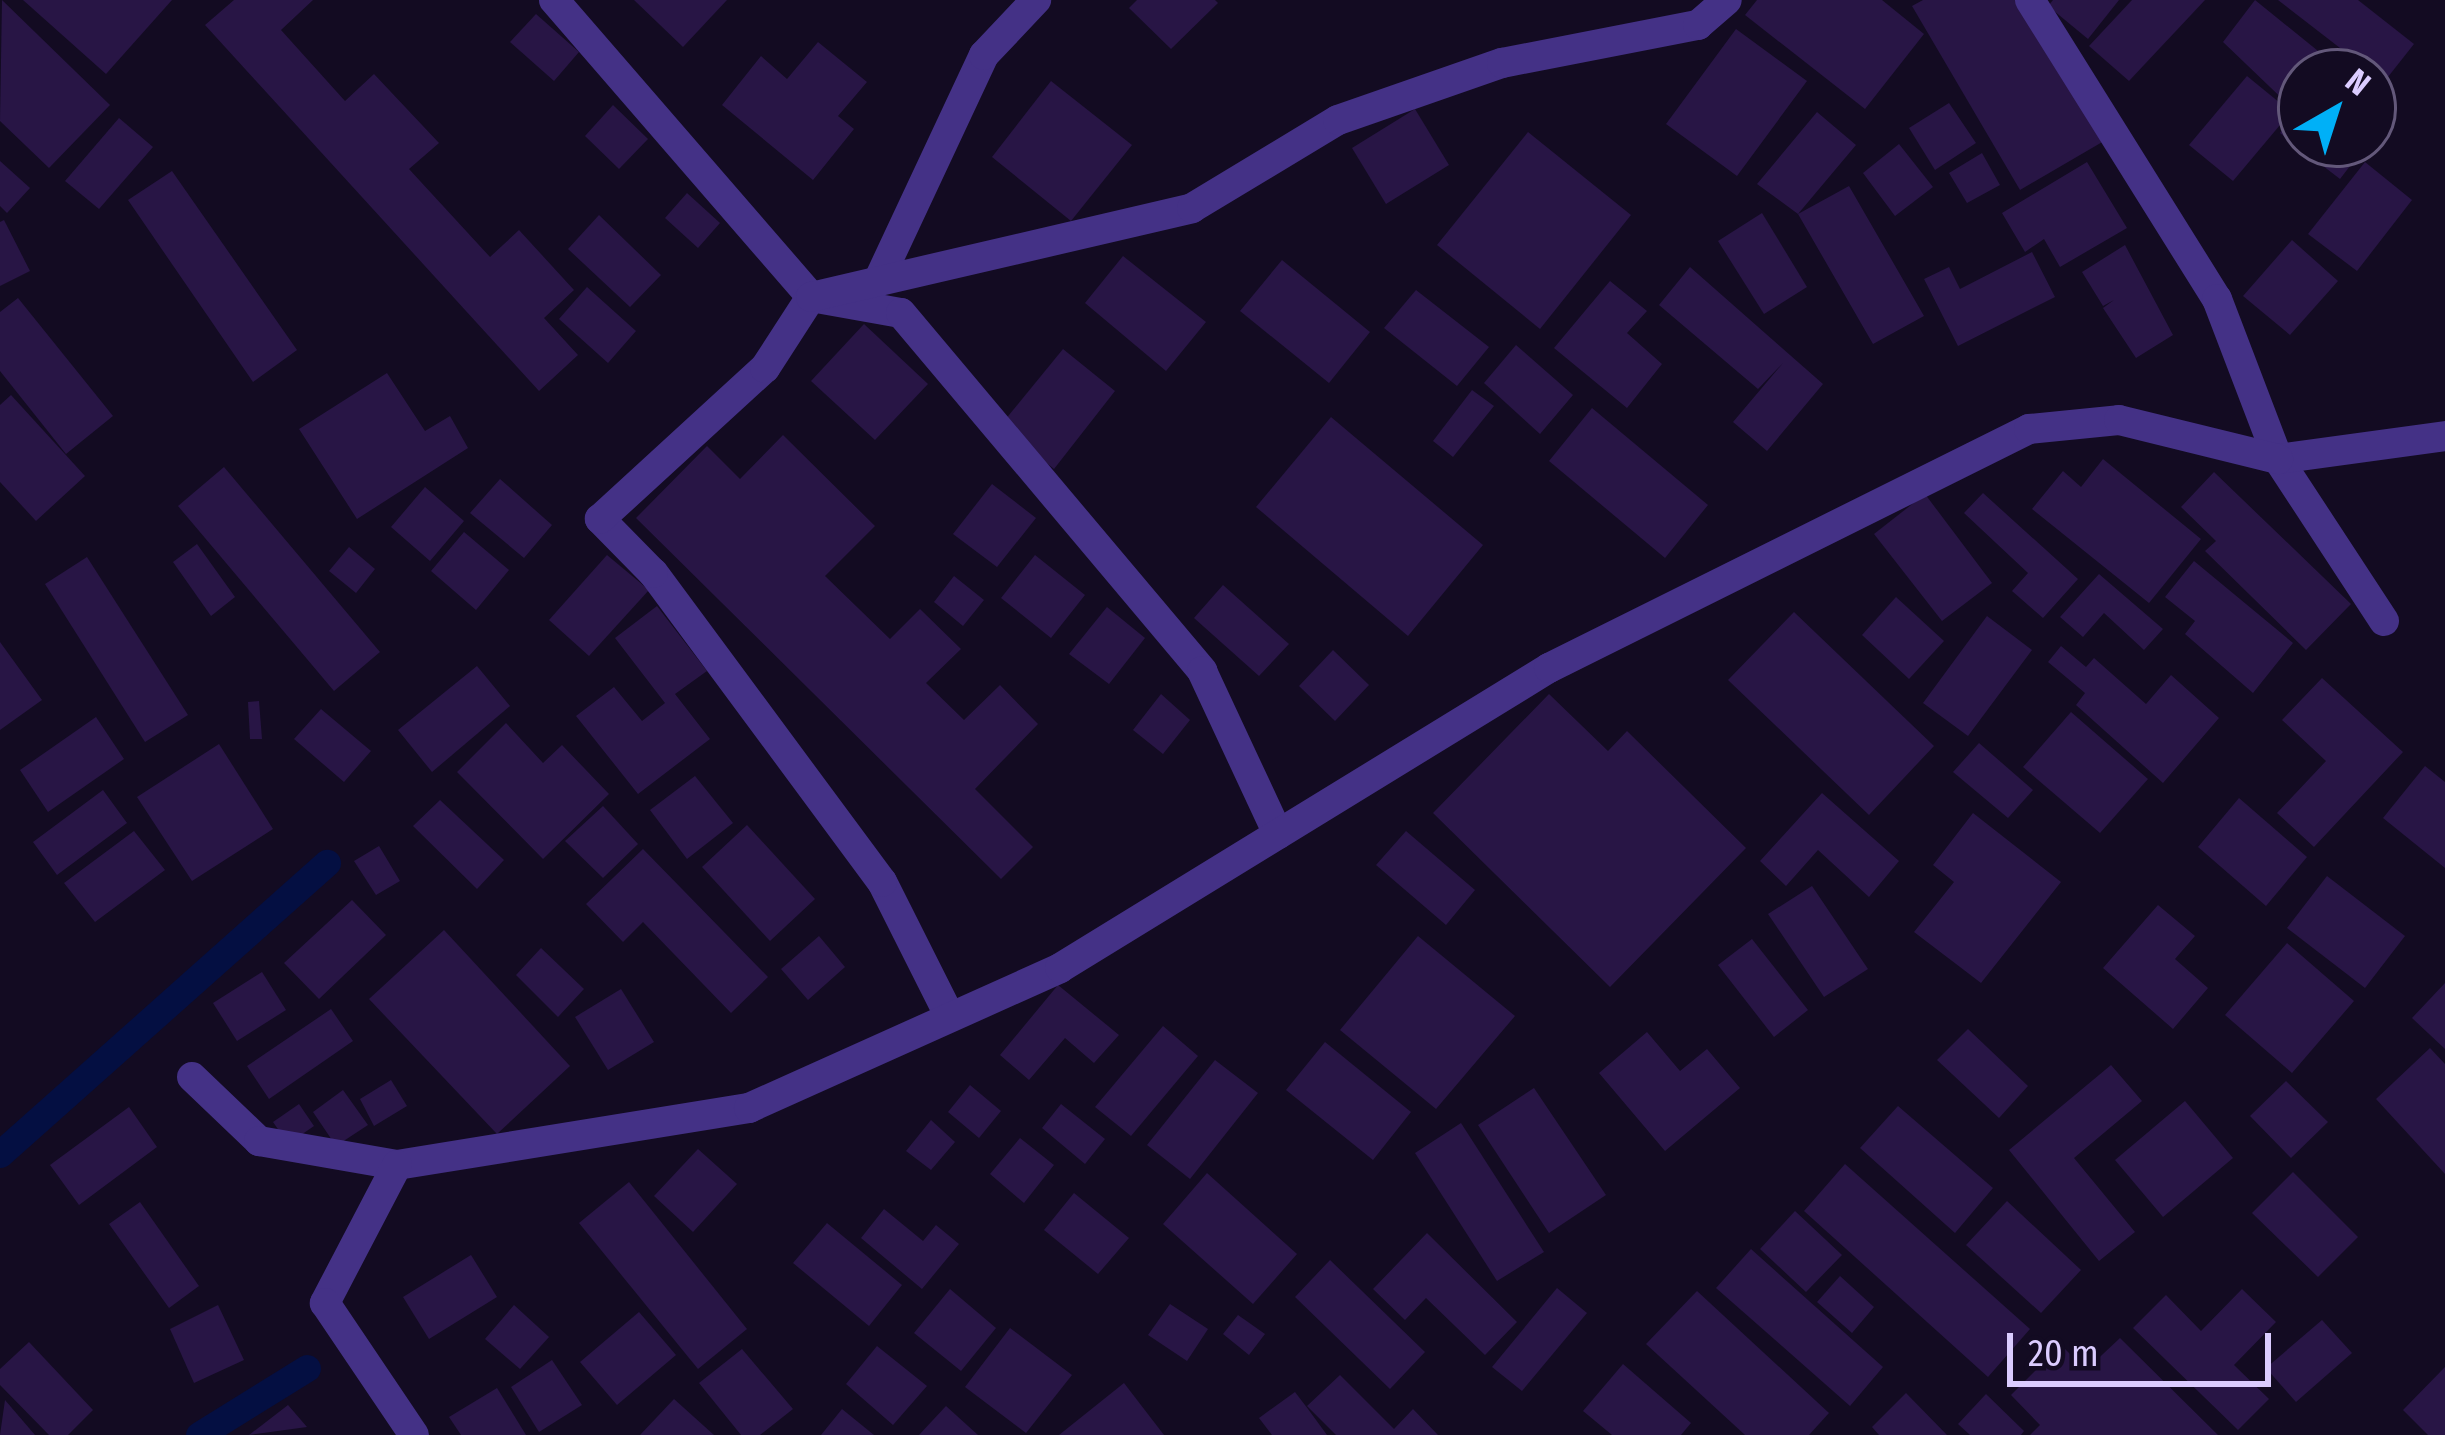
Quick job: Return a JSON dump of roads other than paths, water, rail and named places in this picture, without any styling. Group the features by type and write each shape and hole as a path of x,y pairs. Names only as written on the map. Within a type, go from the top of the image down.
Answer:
{"street":[{"path":"554,0 811,296 901,313 1202,671 1278,834"},
{"path":"880,278 985,55 1036,0"},
{"path":"950,1017 883,882 653,573 600,519 764,368 811,296 1192,208 1338,120 1502,62 1698,25 1727,0"},
{"path":"2030,0 2217,299 2278,459 2384,621"},
{"path":"191,1077 259,1142 397,1165 749,1108 1060,968 1549,668 2029,429 2119,420 2278,459 2445,436"},
{"path":"397,1165 325,1303 414,1435"}],"waterway":[{"path":"0,1154 327,863"},
{"path":"199,1435 307,1368"}]}
